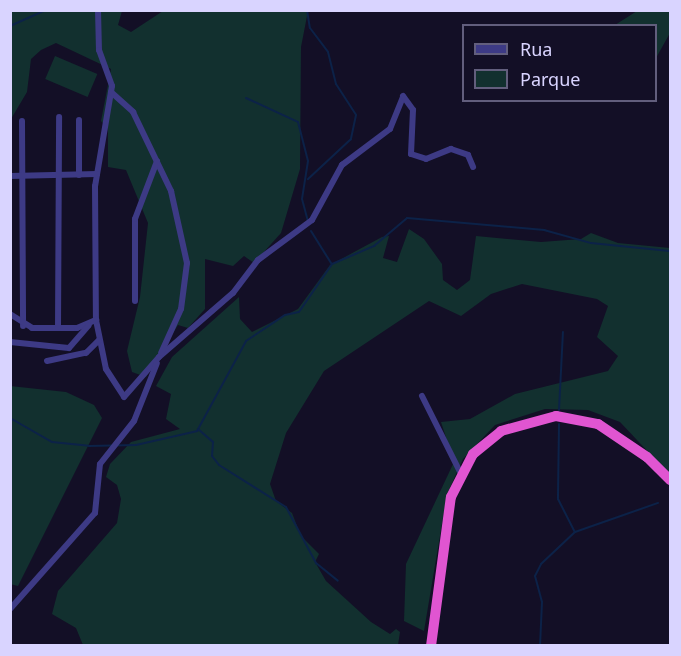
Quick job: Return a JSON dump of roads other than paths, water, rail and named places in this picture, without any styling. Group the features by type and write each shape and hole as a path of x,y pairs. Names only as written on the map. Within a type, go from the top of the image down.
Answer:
{"highway":[{"path":"431,645 445,522 460,472 501,431 556,416 610,429 670,480"}],"street":[{"path":"98,10 99,50 111,92 97,174 96,320 106,369 124,398 159,357 216,311 258,260 312,220 342,165 390,129 402,96 413,110 411,154 426,159 451,149 468,155 473,167"},
{"path":"10,609 95,513 101,492 98,470 140,409 159,357 181,309 187,280 176,212 157,161 133,112 111,92"},
{"path":"58,328 59,117"},
{"path":"79,120 79,176"},
{"path":"22,121 23,326"},
{"path":"135,301 135,219 157,161"},
{"path":"10,176 58,177 97,174"},
{"path":"10,314 23,326 58,328 89,325"},
{"path":"10,342 69,348 96,320"},
{"path":"47,361 86,352 99,339"},
{"path":"422,396 460,472"}],"waterway":[{"path":"10,26 46,10"},
{"path":"307,10 310,28 328,52 336,84 356,115 351,139 308,179"},
{"path":"246,98 298,122 308,161 302,199 308,221"},
{"path":"10,418 52,442 89,446 136,445 197,431 246,341 285,315 299,312 332,264 374,246 407,218 544,230 591,243 670,251"},
{"path":"311,231 332,264"},
{"path":"559,410 563,332"},
{"path":"559,424 558,499 575,532"},
{"path":"198,429 213,442 212,456 219,465 286,507 316,563 338,581"},
{"path":"540,646 542,602 535,576 541,564 575,532 658,503"}]}
